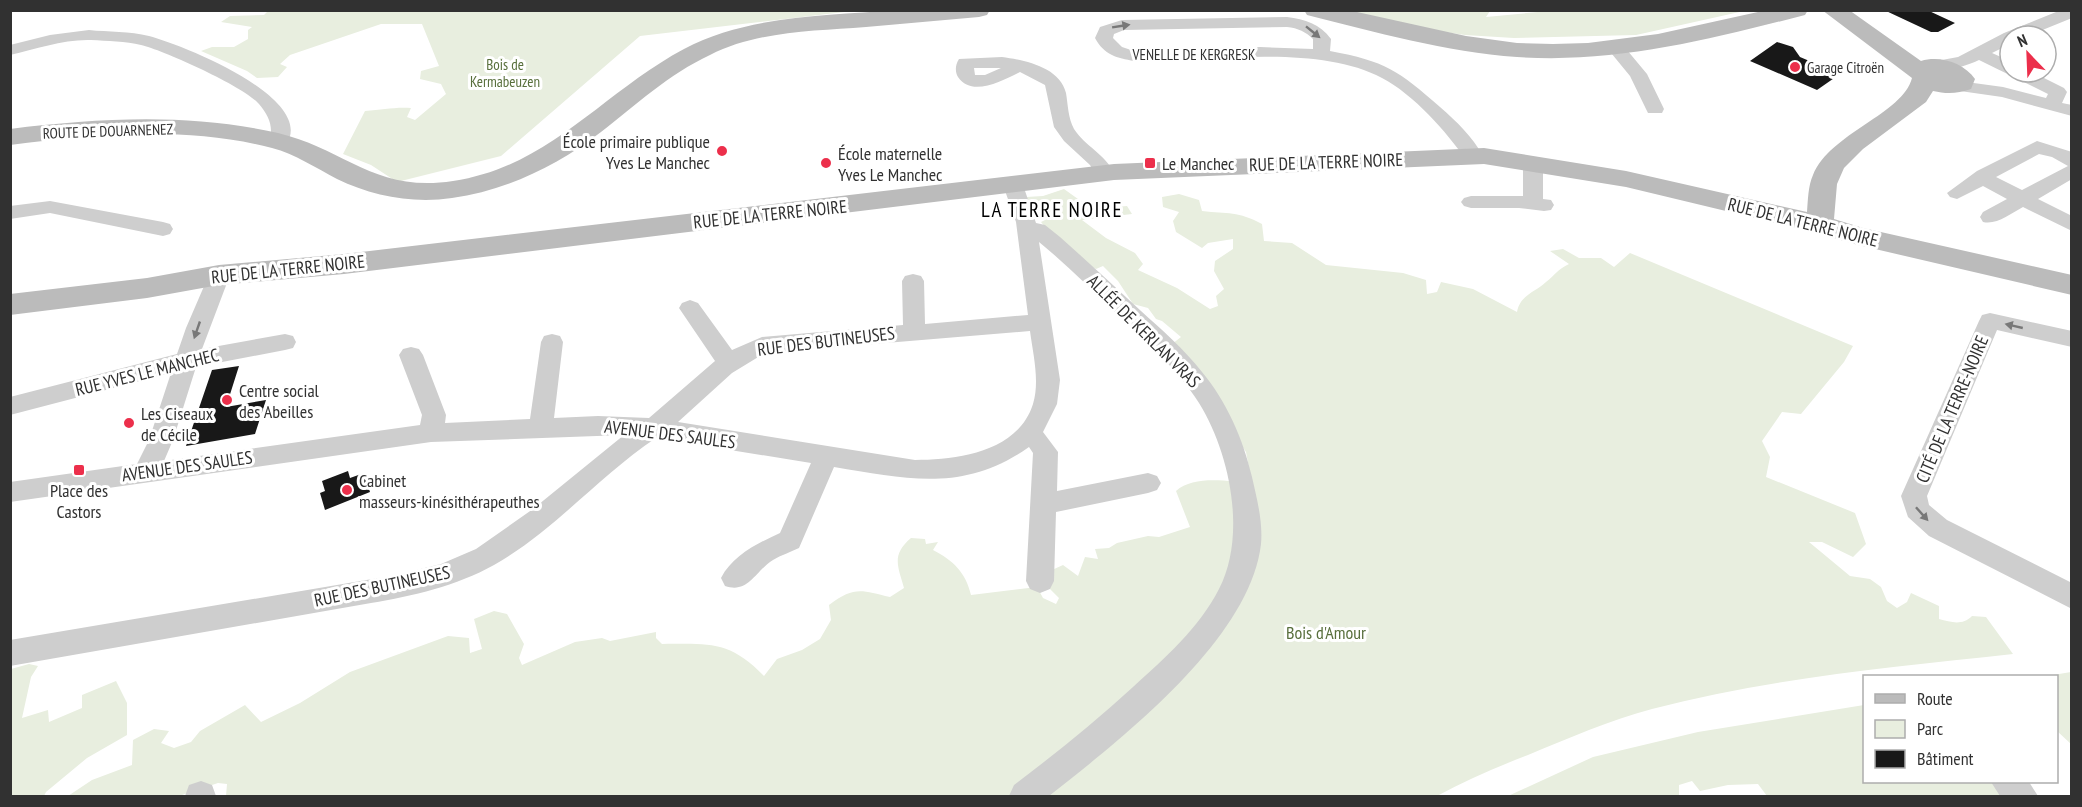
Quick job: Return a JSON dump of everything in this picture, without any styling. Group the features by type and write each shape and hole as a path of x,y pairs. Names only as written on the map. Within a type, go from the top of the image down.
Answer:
{"street":[{"name":"ROUTE DE DOUARNENEZ","path":"10,137 87,129 164,127 231,132 279,141 363,180 386,188 416,192 459,189 505,177 549,156 670,68 696,52 727,39 794,26 978,10"},
{"path":"1315,10 1479,46 1531,51 1616,48 1679,37 1797,10"},
{"path":"1679,37 1765,10"},
{"path":"1814,10 1848,16 1898,55 1945,74 2072,111"},
{"path":"2043,24 2072,12"},
{"name":"VENELLE DE KERGRESK","path":"1321,55 1322,39 1316,32 1305,25 1287,21 1122,25 1106,31 1104,38 1108,45 1117,52 1134,56 1321,55 1361,63 1397,80 1460,135 1473,156"},
{"path":"18,46 88,35 145,40 219,71 265,99 280,122 282,131 279,141"},
{"path":"1819,224 1825,180 1833,163 1945,74 1998,44"},
{"path":"1616,48 1638,74 1655,109"},
{"path":"1020,65 1053,83 1059,116 1064,128 1098,162 1104,173"},
{"path":"1945,74 1998,69"},
{"path":"2042,84 2058,92 2054,102"},
{"path":"1985,179 1984,176 1988,173 2037,147 2059,153 2072,161"},
{"name":"RUE DE LA TERRE NOIRE","path":"10,305 147,288 219,275 334,265 1104,173 1473,156 1488,156 1626,179 1819,224 1858,236 2072,285"},
{"path":"1471,202 1539,204 1533,164"},
{"path":"1990,217 2072,171"},
{"path":"1957,193 1978,180 1985,179 2072,225"},
{"name":"AVENUE DES SAULES","path":"10,492 431,433 609,425 652,428 915,470 950,470 974,465 992,459 1027,434 1041,417 1048,391 1027,228 1012,185"},
{"path":"10,213 50,207 164,229"},
{"name":"ALLÉE DE KERLAN VRAS","path":"1025,796 1105,732 1171,672 1195,646 1221,612 1238,580 1248,532 1247,513 1231,447 1221,420 1199,384 1152,334 1053,242 1038,230 1027,228"},
{"path":"146,473 165,427 219,275"},
{"path":"912,281 914,331"},
{"path":"690,308 720,352 731,362"},
{"name":"CITÉ DE LA TERRE-NOIRE","path":"2072,339 1990,321 1914,496 1917,510 1938,528 2072,597"},
{"name":"RUE DES BUTINEUSES","path":"10,653 425,580 459,570 483,558 523,532 748,350 776,343 1040,322"},
{"name":"RUE YVES LE MANCHEC","path":"10,406 187,360 285,342"},
{"path":"540,428 552,342"},
{"path":"411,356 434,415 431,433"},
{"path":"1027,434 1043,445 1046,452 1040,581"},
{"path":"735,578 762,553 790,540 826,457"},
{"path":"1043,504 1148,483"},
{"path":"2008,783 2022,796"}],"green space":[{"path":"1559,10 1744,11 1636,35 1514,38 1465,35 1303,11 1490,11 1486,17"},
{"name":"Bois de Kermabeuzen","path":"268,11 853,11 640,36 501,156 397,182 371,165 343,154 365,111 411,108 407,117 415,120 446,94 441,84 420,79 421,71 439,66 422,24 381,24 290,55 280,64 287,67 278,77 257,78 247,71 201,51 212,47 234,47 248,39 248,30 252,27 221,22 230,16 264,15"},
{"name":"Bois d'Amour","path":"1064,189 1092,209 1127,206 1132,214 1082,220 1106,238 1135,253 1143,264 1138,270 1177,288 1210,309 1218,306 1216,296 1224,289 1214,271 1215,261 1233,249 1233,239 1208,243 1202,248 1176,232 1173,221 1179,212 1163,207 1162,197 1179,194 1199,200 1202,211 1233,214 1254,220 1262,224 1264,241 1292,243 1326,265 1403,273 1426,280 1427,294 1437,292 1441,282 1473,289 1517,312 1524,298 1569,264 1550,251 1563,249 1579,258 1601,258 1614,267 1630,253 1853,346 1844,362 1801,414 1782,412 1762,441 1770,457 1766,477 1855,513 1866,544 1853,557 1822,542 1809,542 1850,576 1870,579 1881,587 1887,601 1897,608 1907,602 1911,593 1939,606 1939,619 1956,622 1964,621 1972,616 1986,617 2013,654 1786,681 1696,698 1621,718 1482,774 1437,796 226,796 227,784 218,783 179,796 68,796 92,780 132,765 133,740 154,729 169,731 161,743 174,748 191,742 200,731 245,705 261,722 300,703 350,672 448,636 469,638 470,653 482,649 474,619 494,611 507,614 524,644 519,658 522,665 575,642 602,638 610,641 656,632 656,638 662,644 718,646 729,650 751,664 764,676 777,659 802,650 820,639 831,620 829,605 838,599 858,591 890,597 904,588 898,567 898,555 911,538 925,539 926,544 938,542 933,550 958,568 966,580 971,595 1037,587 1043,598 1056,604 1059,598 1049,588 1052,570 1063,565 1078,576 1085,557 1098,559 1095,549 1109,548 1117,543 1148,536 1159,537 1190,527 1176,491 1183,486 1202,481 1252,484 1246,452 1172,344 1181,337 1162,321 1156,319 1148,308 1133,304 1118,281 1103,266 1096,269 1085,263 1045,227 1041,222 1047,219 1025,206 1026,197 1043,196"},
{"path":"29,664 38,666 31,677 22,718 48,710 49,722 82,708 82,695 116,681 127,703 127,735 87,758 44,796 11,796 11,669"},
{"path":"2072,672 2071,744 2058,732 2058,675 2053,675"},
{"path":"1863,705 1863,783 2003,783 2017,796 1767,796 1758,784 1728,785 1700,791 1692,781 1679,785 1679,796 1508,796 1593,757 1698,732"}],"building":[{"path":"1884,10 1927,10 1955,23 1938,32 1931,32"},
{"name":"Garage Citroën","path":"1777,42 1793,47 1800,57 1840,74 1817,90 1750,61"},
{"path":"239,366 226,407 266,400 255,434 186,446 212,370"},
{"name":"Cabinet masseurs-kinésithérapeuthes","path":"348,471 350,478 364,473 370,492 325,510 320,493 325,491 322,481"}],"place":[{"name":"Garage Citroën","path":"1795,67"},
{"name":"École primaire publique Yves Le Manchec","path":"722,151"},
{"name":"École maternelle Yves Le Manchec","path":"826,163"},
{"name":"Le Manchec","path":"1150,163"},
{"name":"Centre social des Abeilles","path":"227,400"},
{"name":"Les Ciseaux de Cécile","path":"129,423"},
{"name":"Place des Castors","path":"79,470"},
{"name":"Cabinet masseurs-kinésithérapeuthes","path":"347,490"}],"district":[{"name":"LA TERRE NOIRE","path":"1052,209"}]}
